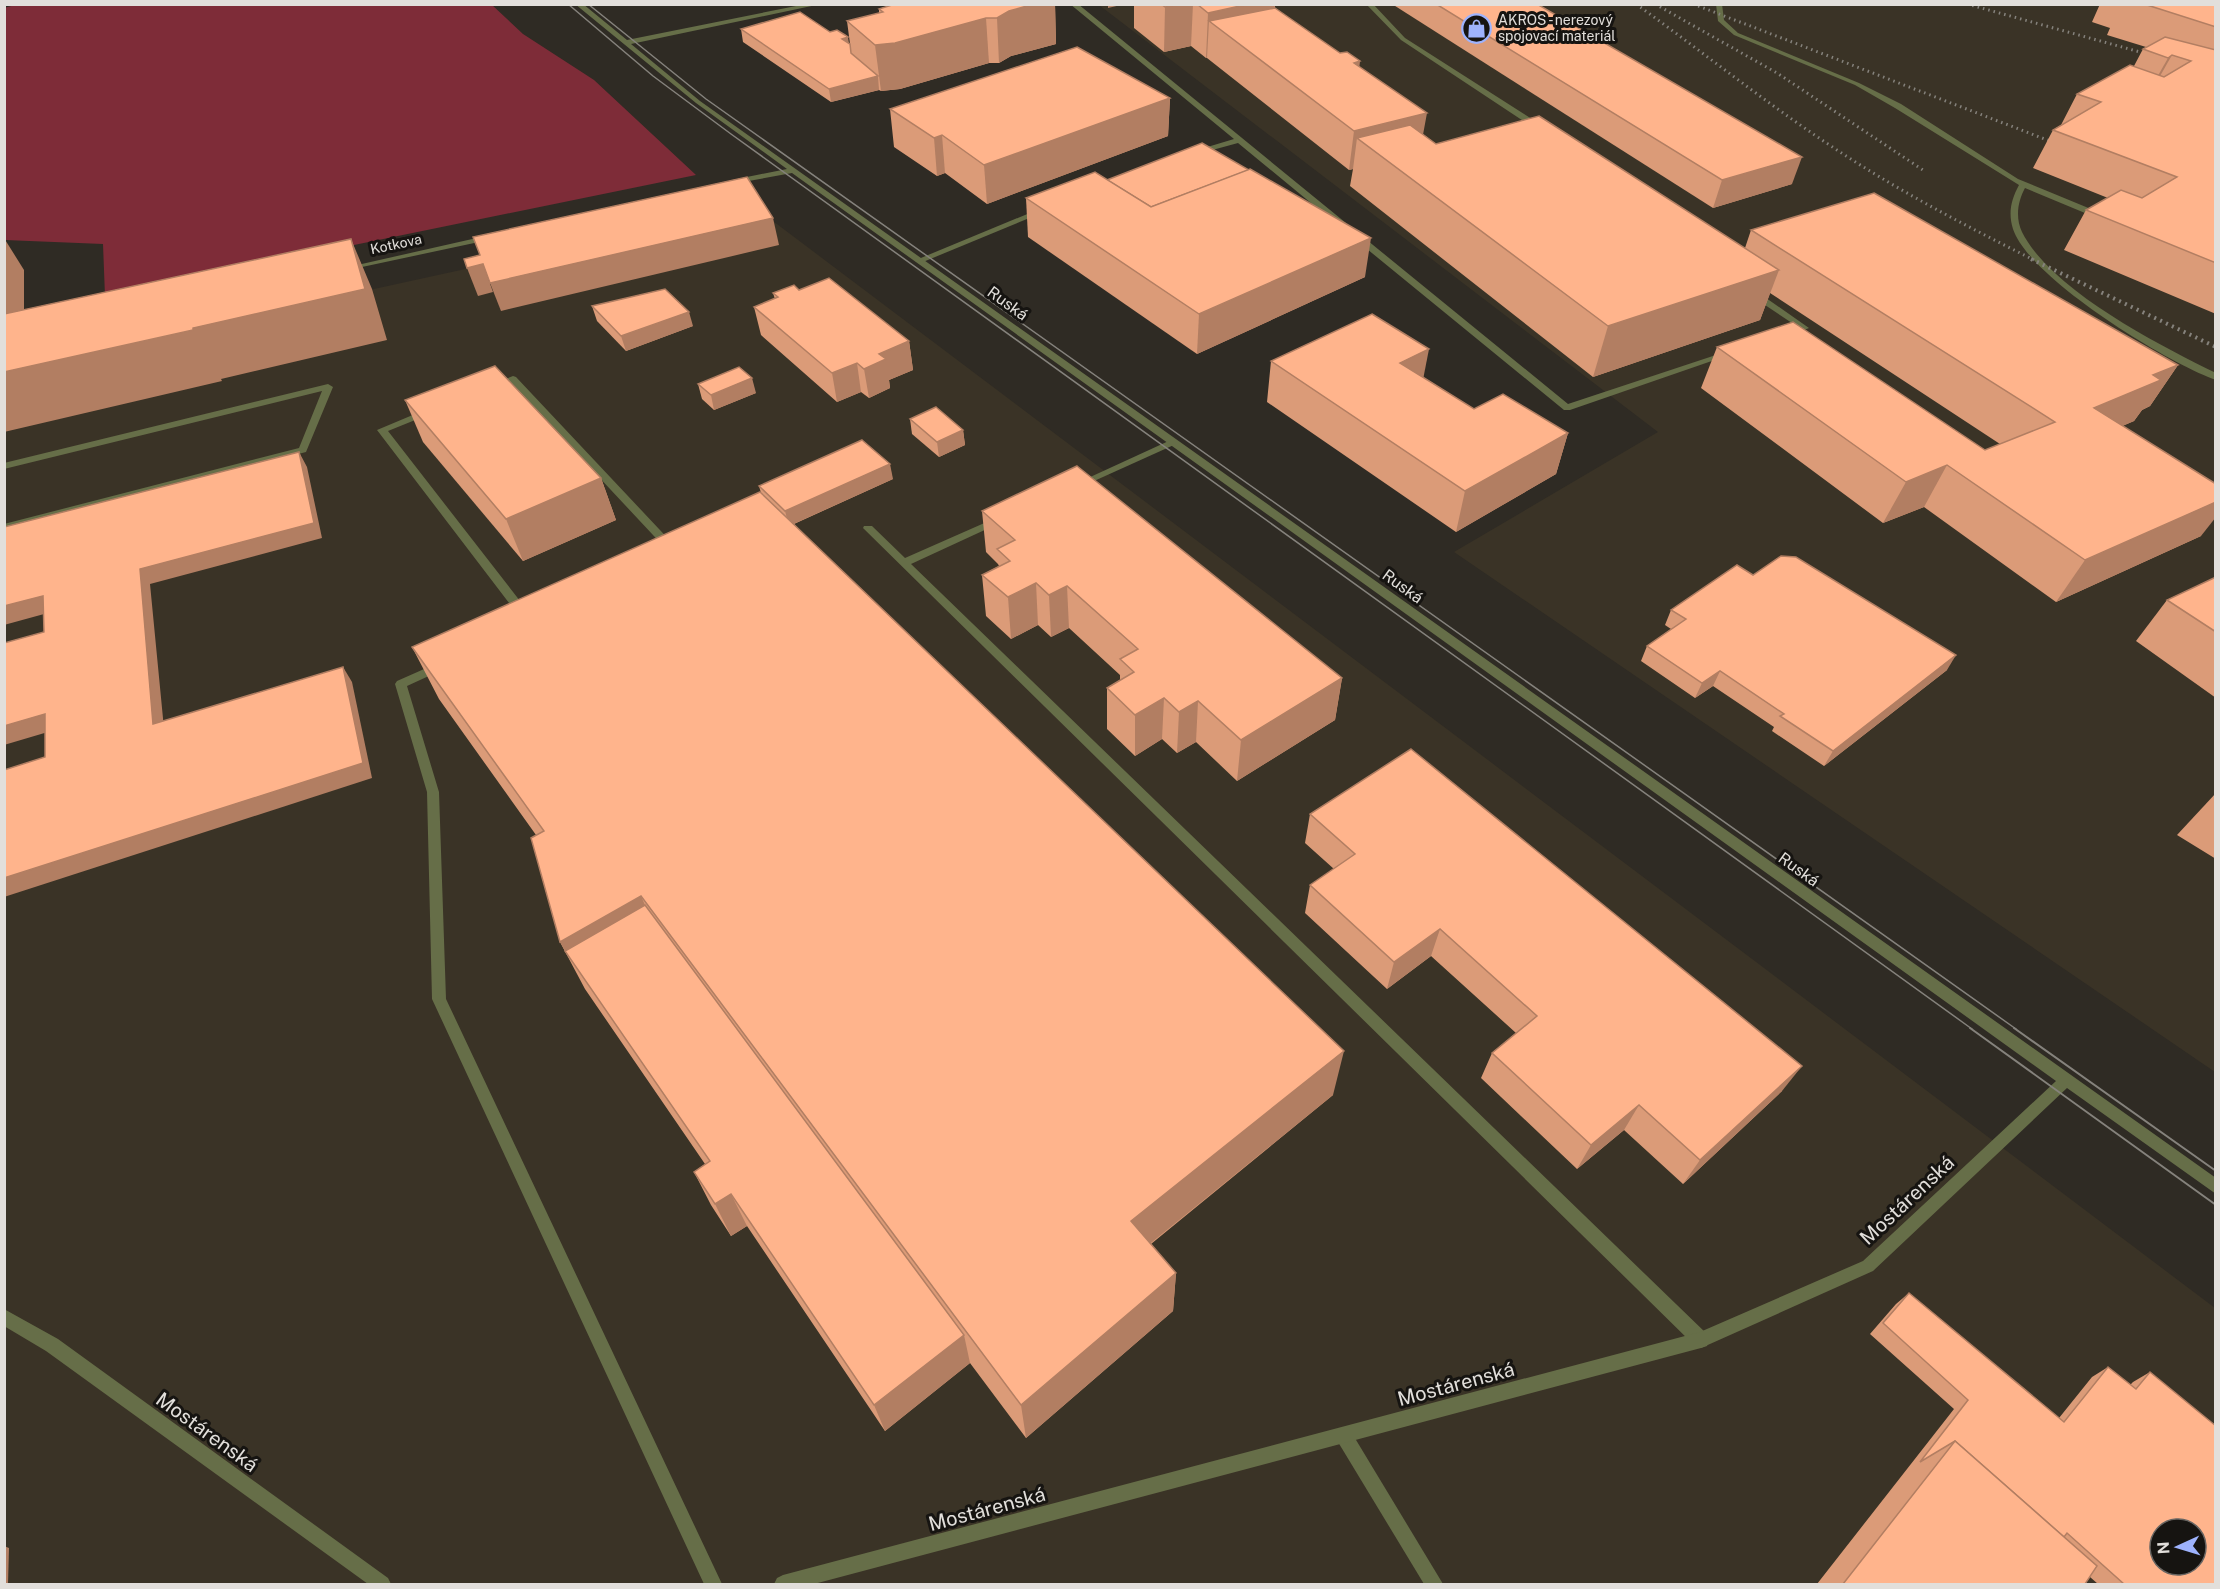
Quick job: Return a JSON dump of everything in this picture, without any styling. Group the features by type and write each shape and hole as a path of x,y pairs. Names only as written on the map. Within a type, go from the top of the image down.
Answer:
{"street":[{"name":"Ruská","path":"578,4 624,44 698,102 2216,1186"},
{"path":"624,44 818,4"},
{"path":"1073,4 1567,408 1737,351"},
{"path":"1369,4 1403,39 1552,135"},
{"path":"1719,4 1721,21 1736,34 1857,84 1898,106 2023,184 2110,220"},
{"path":"1186,157 1239,140"},
{"path":"720,186 794,170"},
{"path":"2023,184 2013,206 2017,226 2025,245 2049,274 2104,313 2216,377"},
{"path":"920,260 1045,210"},
{"name":"Kotkova","path":"341,270 502,234"},
{"path":"1740,284 1805,328 1783,335"},
{"path":"480,391 513,379 679,557"},
{"path":"4,466 328,387 303,450 4,527"},
{"path":"436,408 382,430 531,624 520,629"},
{"path":"1066,490 1173,442"},
{"path":"903,562 1012,514"},
{"path":"868,528 1701,1340"},
{"path":"455,659 401,684 433,792 438,999 713,1584"},
{"name":"Mostárenská","path":"783,1584 1701,1340 1868,1266 2066,1080"},
{"name":"Mostárenská","path":"4,1317 52,1345 382,1584"},
{"path":"1344,1436 1434,1584"}],"shaded area":[{"path":"15,5 492,5 523,34 594,80 696,175 105,296 103,244 5,240 4,8"},
{"path":"1099,5 2215,5 2215,1072 1454,552 1658,432"},
{"path":"753,206 2215,1308 2215,1584 5,1584 4,370"}],"building":[{"path":"895,4 1034,4 1009,11 997,18 986,18 895,43 875,45 847,21 883,12 879,9"},
{"path":"1161,4 1178,4 1165,7"},
{"path":"1197,4 1249,4 1208,13"},
{"path":"1436,4 1537,4 1802,157 1722,180"},
{"path":"2144,4 2216,4 2216,27"},
{"path":"1275,8 1340,53 1347,52 1360,61 1354,63 1427,113 1354,131 1209,21"},
{"path":"800,12 830,32 837,30 848,37 842,39 850,44 851,53 878,76 829,89 741,29"},
{"path":"2165,37 2216,50 2216,263 2086,210 2121,190 2142,198 2177,177 2053,130 2101,102 2077,94 2130,65 2164,77 2191,61 2172,55 2168,58 2143,49"},
{"path":"1077,47 1170,98 984,165 942,135 934,138 890,109"},
{"path":"1539,116 1779,270 1608,326 1357,138 1410,125 1436,144"},
{"path":"1202,143 1249,170 1151,207 1107,180"},
{"path":"1250,169 1371,238 1199,314 1026,198 1095,172 1151,207"},
{"path":"747,177 773,218 490,283 483,264 467,268 464,259 480,255 473,237"},
{"path":"1874,193 2178,365 2153,375 2161,380 2094,408 2216,484 2216,502 2085,560 1947,465 1906,482 1717,347 1793,322 1985,450 2055,422 1751,230"},
{"path":"351,239 365,289 4,372 4,314"},
{"path":"829,278 909,341 879,354 886,359 864,369 857,363 832,373 754,307 778,297 773,293 794,285 799,290"},
{"path":"665,289 689,312 621,336 592,306"},
{"path":"1372,314 1429,349 1400,363 1474,409 1503,394 1568,433 1465,491 1271,361"},
{"path":"495,366 601,478 506,519 405,400"},
{"path":"739,367 752,378 711,395 698,384"},
{"path":"936,407 963,430 937,442 910,419"},
{"path":"862,440 890,464 785,511 759,486"},
{"path":"299,452 314,523 140,569 153,724 343,667 363,763 4,878 4,770 45,757 45,714 4,726 4,643 44,632 43,596 4,606 4,527"},
{"path":"1077,466 1342,678 1241,740 1198,701 1179,712 1164,698 1135,715 1107,688 1134,672 1120,659 1138,649 1067,586 1049,595 1036,583 1008,597 982,575 1010,561 997,549 1015,540 982,511"},
{"path":"760,492 1344,1051 1131,1221 1176,1273 1021,1405 641,896 560,942 531,838 544,831 412,647"},
{"path":"1781,556 1796,557 1956,655 1833,751 1780,716 1784,714 1720,671 1702,683 1647,646 1686,619 1671,610 1737,565 1753,575"},
{"path":"2216,577 2216,632 2167,600"},
{"path":"1411,749 1802,1066 1700,1160 1639,1105 1591,1145 1492,1053 1537,1016 1440,929 1394,962 1310,885 1355,854 1310,814"},
{"path":"645,905 964,1335 874,1405 731,1194 715,1204 694,1172 710,1161 565,951"},
{"path":"1909,1293 2064,1422 2108,1367 2136,1389 2150,1372 2216,1426 2216,1584 2124,1584 2067,1533 2064,1537 1955,1441 1920,1462 1968,1400 1883,1323"},
{"path":"1955,1441 2097,1566 2085,1584 1843,1584"}],"tram line":[{"path":"568,4 653,76 731,134 1972,1029"},
{"path":"588,4 706,99 2016,1029"},
{"path":"1970,1028 2216,1205"},
{"path":"2014,1028 2216,1171"}],"railway":[{"path":"1636,4 1779,110 1853,160 1929,205 2034,260"},
{"path":"1655,4 1777,73 1923,170"},
{"path":"1693,4 2063,146"},
{"path":"1967,4 2158,57"},
{"path":"2031,259 2216,347"}],"place":[{"name":"AKROS - nerezový spojovací materiál","path":"1477,28"}]}
